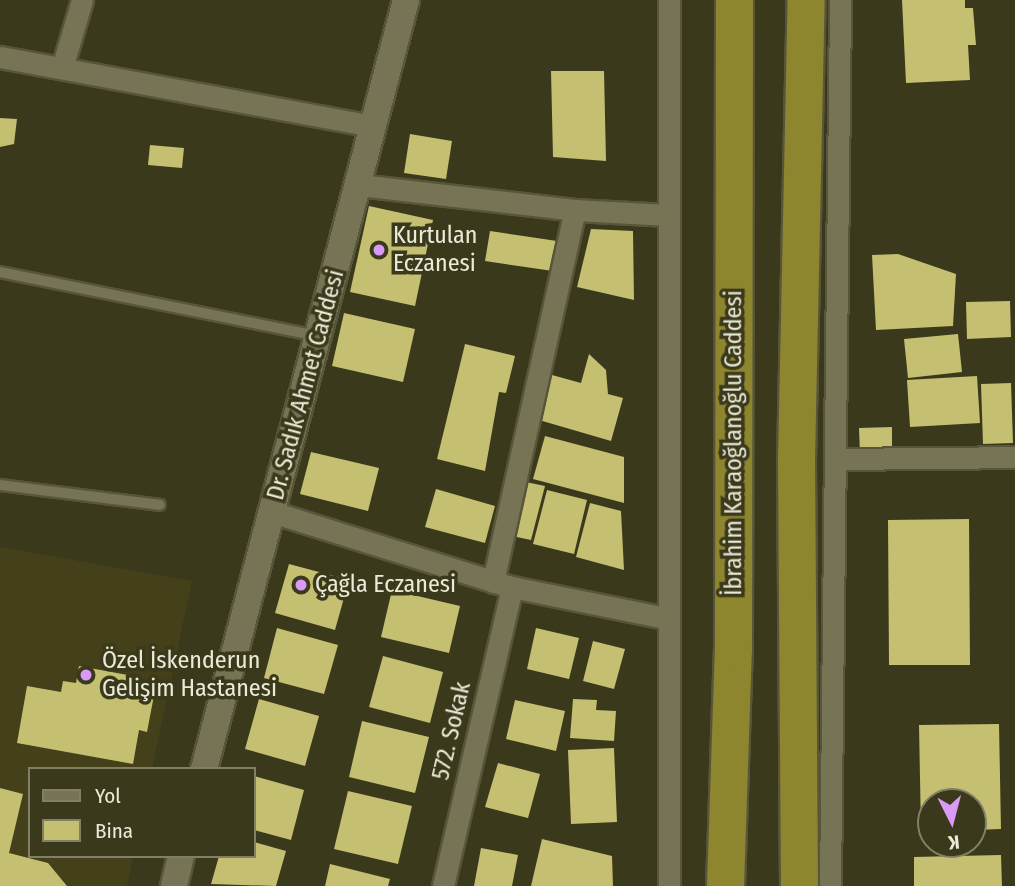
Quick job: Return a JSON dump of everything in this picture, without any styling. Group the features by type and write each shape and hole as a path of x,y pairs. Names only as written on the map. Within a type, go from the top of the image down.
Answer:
{"highway":[{"name":"İbrahim Karaoğlanoğlu Caddesi","path":"725,886 733,650 734,0"},
{"path":"799,886 796,460 806,0"}],"street":[{"path":"62,68 82,0"},
{"name":"Dr. Sadık Ahmet Caddesi","path":"205,767 359,185 405,0"},
{"path":"668,886 666,618 669,0"},
{"path":"831,886 840,0"},
{"path":"0,57 374,126"},
{"path":"359,185 575,210 668,215"},
{"name":"572. Sokak","path":"443,886 575,210"},
{"path":"836,459 1015,457"},
{"path":"272,512 503,584 666,618"},
{"path":"174,886 181,858"}],"lane":[{"path":"0,272 319,336"},
{"path":"0,485 160,505"}],"shaded area":[{"name":"Özel İskenderun Gelişim Hastanesi","path":"0,547 192,581 152,767 28,767 28,858 133,858 127,886 0,886"}],"building":[{"path":"902,0 965,0 965,8 973,8 976,45 968,45 970,80 906,83"},
{"path":"551,71 604,71 606,161 553,157"},
{"path":"0,118 17,119 14,144 0,147"},
{"path":"410,134 452,141 446,179 404,173"},
{"path":"150,145 184,148 182,168 148,165"},
{"path":"369,206 433,220 415,306 350,292"},
{"path":"591,229 633,231 634,300 577,287"},
{"path":"490,231 557,241 553,271 485,261"},
{"path":"898,254 956,274 953,326 876,330 872,255"},
{"path":"1010,301 1011,337 967,339 966,302"},
{"path":"344,313 415,329 403,382 332,366"},
{"path":"958,334 962,372 908,378 904,339"},
{"path":"465,344 515,356 506,393 499,392 485,471 437,459"},
{"path":"589,354 606,370 608,394 623,398 611,441 539,420 552,375 581,383"},
{"path":"977,376 980,423 910,427 907,380"},
{"path":"1011,383 1013,443 983,444 981,384"},
{"path":"892,427 892,453 860,454 859,428"},
{"path":"545,436 624,457 624,503 533,479"},
{"path":"311,452 379,468 368,511 300,494"},
{"path":"526,482 545,486 531,540 512,536"},
{"path":"436,489 495,506 485,543 425,527"},
{"path":"547,490 587,500 574,554 533,544"},
{"path":"590,503 621,511 624,570 576,557"},
{"path":"969,519 970,665 889,665 888,520"},
{"path":"289,564 349,580 335,630 275,613"},
{"path":"392,590 460,606 449,653 381,637"},
{"path":"277,628 338,645 324,694 264,678"},
{"path":"536,628 579,638 569,679 527,669"},
{"path":"593,641 625,649 614,689 583,681"},
{"path":"383,656 443,672 430,723 369,707"},
{"path":"79,666 133,676 132,681 156,685 147,732 139,730 133,764 17,743 27,686 61,692 63,681 76,683"},
{"path":"259,699 319,716 305,766 245,749"},
{"path":"573,699 597,700 596,710 616,711 614,741 570,738"},
{"path":"515,700 565,711 556,751 506,739"},
{"path":"362,721 429,737 415,793 349,777"},
{"path":"999,724 1001,829 987,830 987,788 920,788 919,725"},
{"path":"614,748 617,822 571,824 568,750"},
{"path":"498,763 540,774 528,818 485,807"},
{"path":"256,777 304,790 291,840 256,831"},
{"path":"0,788 23,794 9,853 48,863 67,886 0,886"},
{"path":"348,791 412,806 398,864 334,849"},
{"path":"542,839 612,856 613,886 531,886"},
{"path":"256,843 286,851 276,886 211,884 218,858 256,858"},
{"path":"481,848 518,855 512,886 474,886"},
{"path":"987,855 1001,855 1002,886 914,886 914,857 987,858"},
{"path":"330,864 390,879 388,886 325,886"}],"place":[{"name":"Kurtulan Eczanesi","path":"379,250"},
{"name":"Çağla Eczanesi","path":"301,585"},
{"name":"Özel İskenderun Gelişim Hastanesi","path":"86,675"}]}
